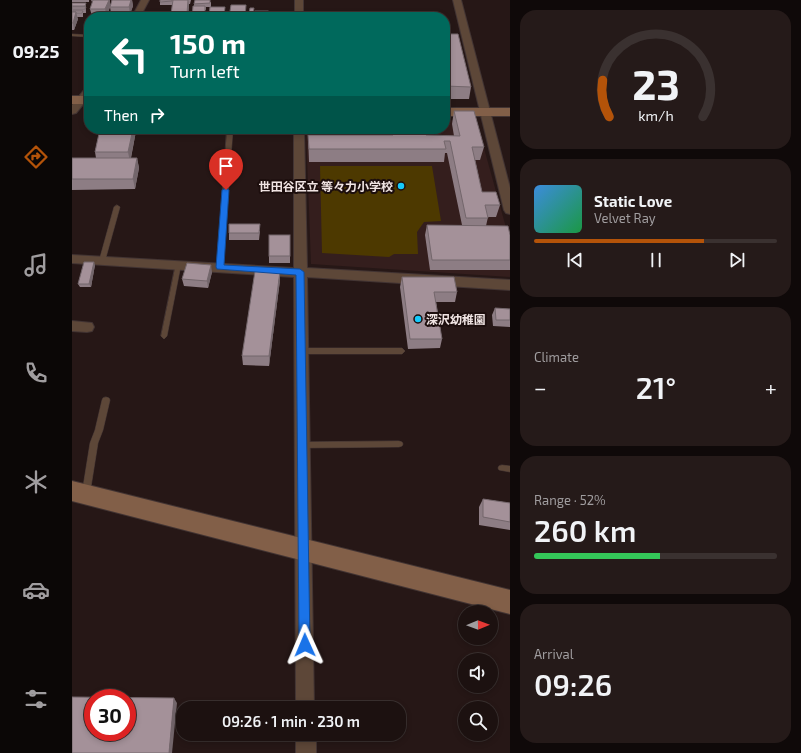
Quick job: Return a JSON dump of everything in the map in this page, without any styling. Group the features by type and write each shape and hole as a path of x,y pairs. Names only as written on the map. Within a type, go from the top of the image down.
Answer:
{"street":[{"path":"138,12 144,0"},
{"path":"299,0 299,12"},
{"path":"457,0 510,210"},
{"path":"450,112 510,112"},
{"path":"299,134 305,701"},
{"path":"72,259 510,284"},
{"path":"72,326 88,327"},
{"path":"79,493 510,602"},
{"path":"306,741 306,753"}],"lane":[{"path":"72,36 84,36"},
{"path":"220,267 230,134"},
{"path":"102,261 117,207"},
{"path":"164,336 178,265"},
{"path":"301,351 402,351"},
{"path":"79,493 99,430 106,400"},
{"path":"302,445 400,444"}],"shaded area":[{"name":"世田谷区立 等々力小学校","path":"450,120 473,121 477,123 510,242 510,277 311,264 306,134 450,134"},
{"path":"314,134 365,135 314,135"},
{"path":"320,166 432,166 441,221 424,222 417,232 418,254 394,254 389,257 322,253"}],"building":[{"path":"93,0 109,0 105,9 90,9"},
{"path":"112,0 131,0 129,7 110,7"},
{"path":"160,0 172,0 172,1 160,2"},
{"path":"173,0 188,0 187,12 171,12"},
{"path":"195,0 210,0 210,3 194,4"},
{"path":"72,3 86,3 85,6 72,6"},
{"path":"231,5 246,5 245,12 230,12"},
{"path":"193,6 205,6 205,12 192,12"},
{"path":"72,7 86,7 85,9 72,9"},
{"path":"210,7 225,7 224,12 209,12"},
{"path":"250,8 254,8 253,12 249,12"},
{"path":"72,11 83,11 82,13 76,13"},
{"path":"255,11 268,11 268,12"},
{"path":"72,12 76,12 73,23 72,23"},
{"path":"450,34 458,34 471,87 450,86"},
{"path":"454,111 474,111 484,147 472,147 482,192 496,192 500,205 485,205 488,218 466,218 450,141 444,141 446,149 309,149 308,135 426,134 460,136"},
{"path":"99,134 132,134 128,152 95,152"},
{"path":"72,158 137,158 133,179 72,179"},
{"path":"229,224 260,224 259,233 229,233"},
{"path":"427,225 508,226 510,235 510,260 432,260"},
{"path":"269,235 290,235 290,256 269,256"},
{"path":"84,262 94,262 89,284 78,284"},
{"path":"187,263 211,265 207,281 182,279"},
{"path":"255,271 280,271 269,356 242,356"},
{"path":"402,277 454,277 457,292 434,292 442,339 410,339"},
{"path":"495,308 510,309 510,320 496,320"},
{"path":"483,499 510,503 510,522 483,517"},
{"path":"72,697 84,697 84,741 136,741 136,698 174,698 169,753 72,753"}],"place":[{"name":"世田谷区立 等々力小学校","path":"401,186"},
{"name":"深沢幼稚園","path":"418,319"}],"route":[{"path":"226,190 220,267 300,272 305,645"}]}
